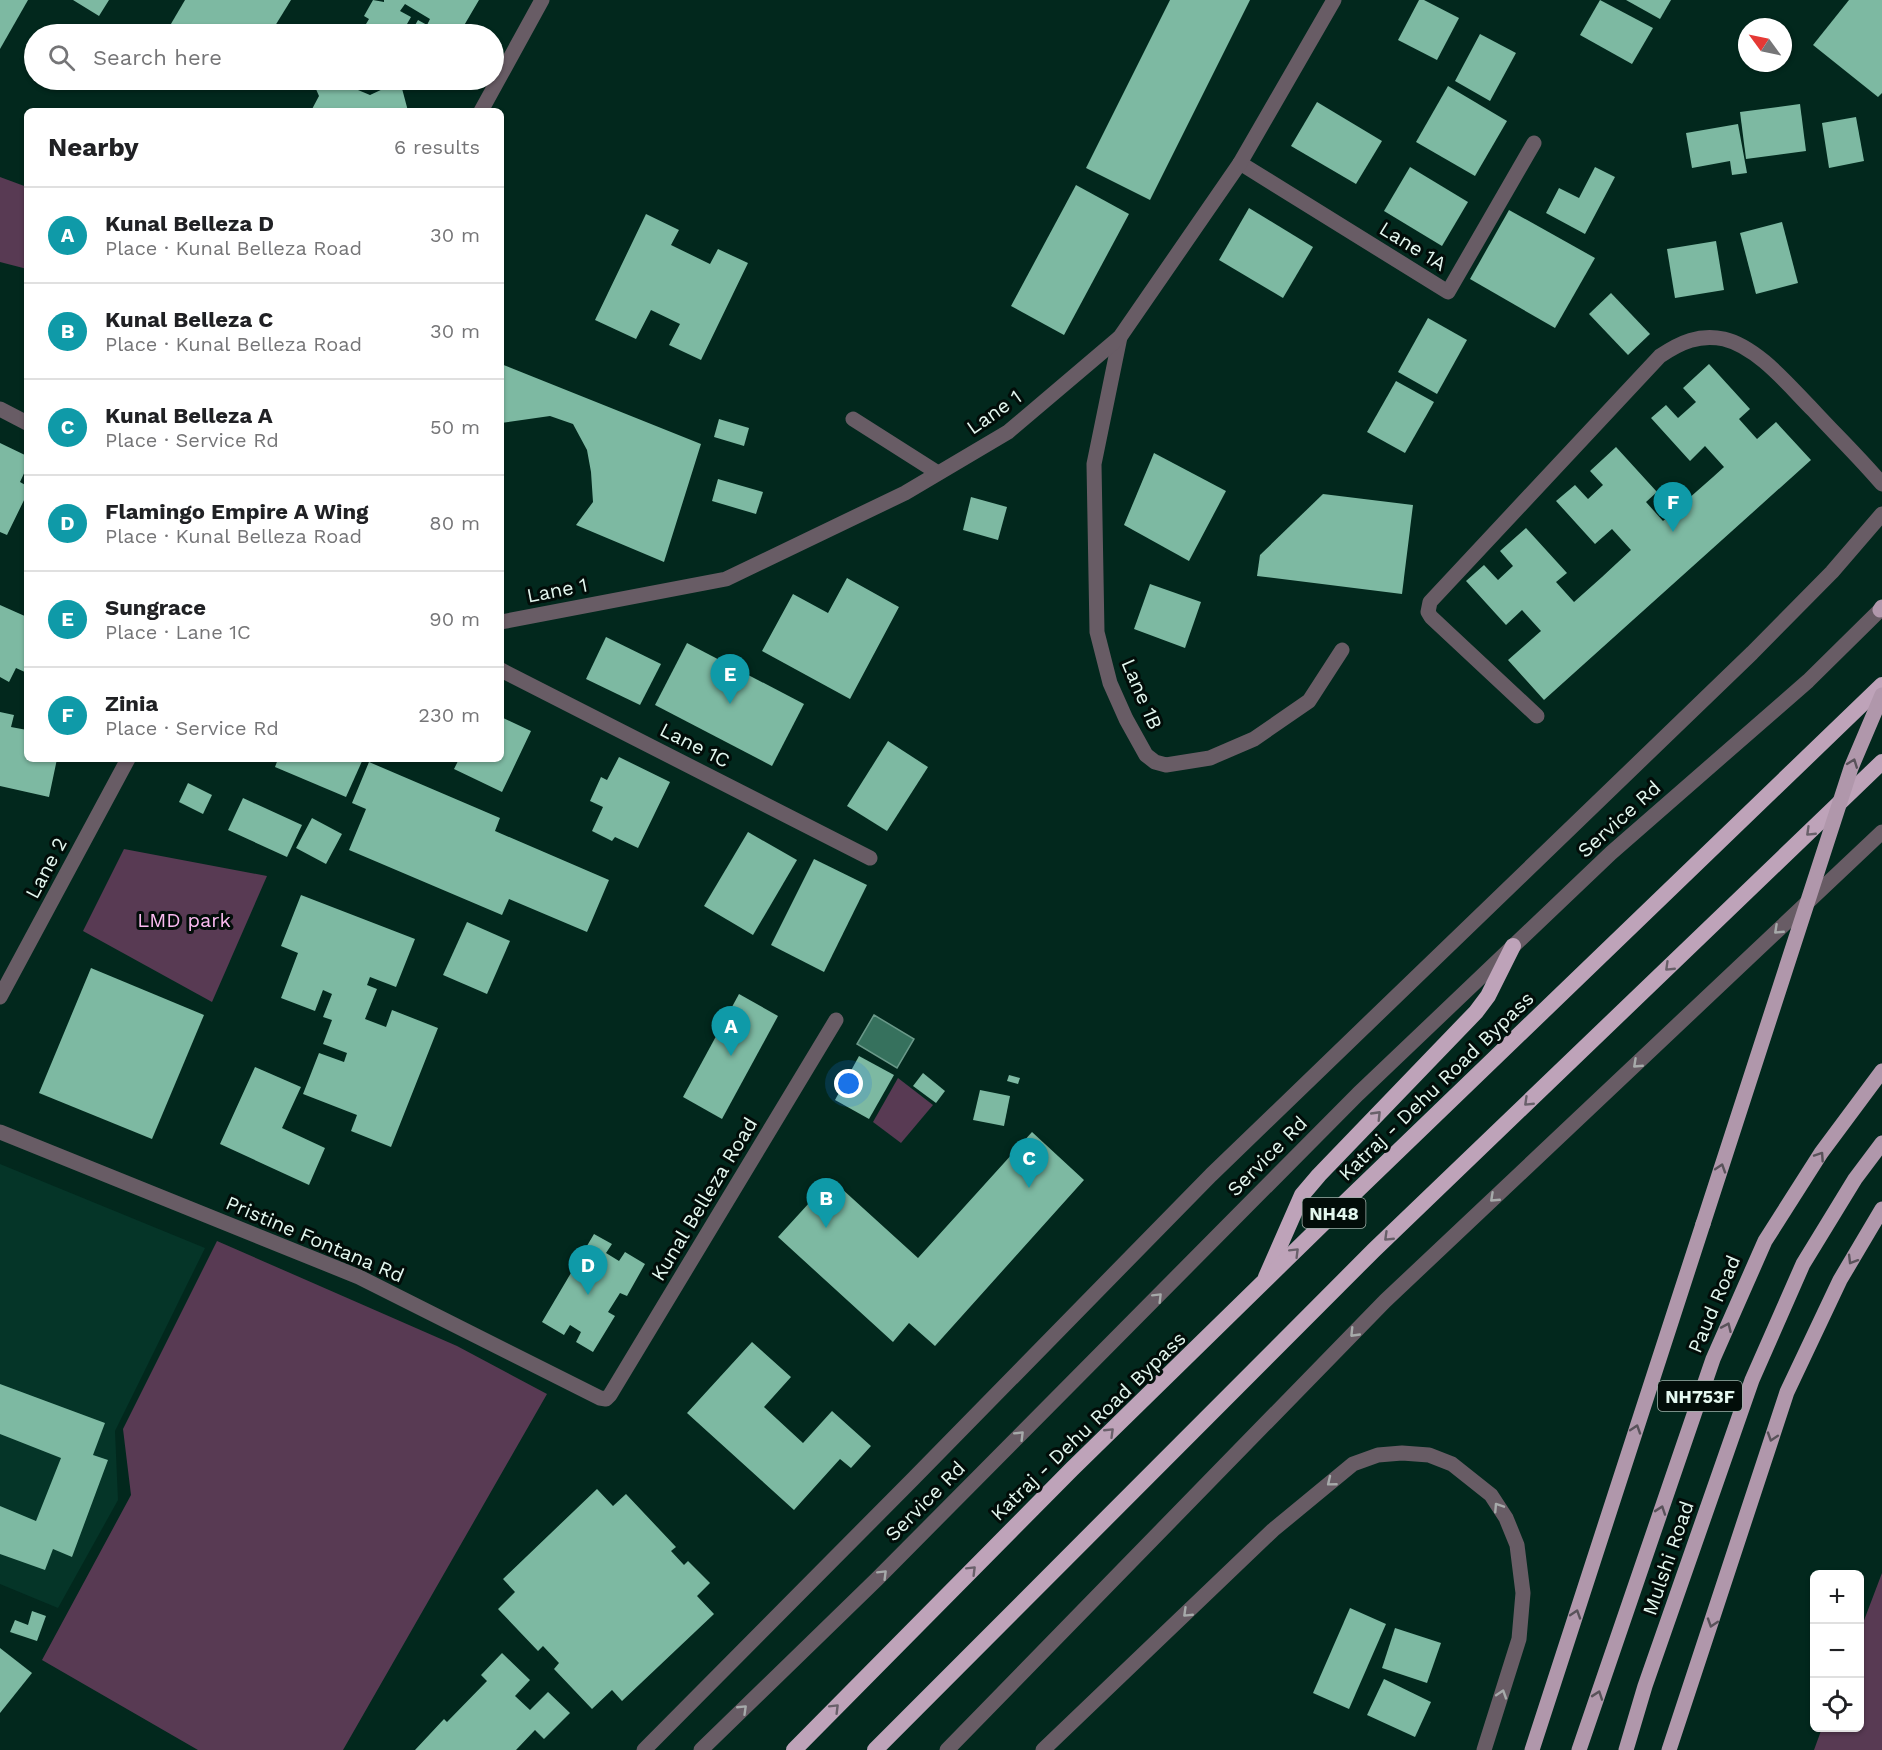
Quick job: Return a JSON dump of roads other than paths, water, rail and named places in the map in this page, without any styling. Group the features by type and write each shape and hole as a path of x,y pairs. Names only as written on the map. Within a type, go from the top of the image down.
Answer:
{"highway":[{"name":"Katraj - Dehu Road Bypass","path":"794,1750 1072,1469 1882,685"},
{"name":"NH48","path":"875,1750 1374,1250 1882,762"},
{"path":"1264,1283 1302,1196 1319,1175 1476,1012 1488,996 1513,946"}],"main road":[{"path":"1532,1750 1851,768 1882,694"},
{"name":"Paud Road","path":"1579,1750 1713,1359 1765,1241 1821,1153 1882,1071"},
{"name":"Mulshi Road","path":"1626,1750 1645,1686 1752,1380 1803,1264 1855,1179 1882,1143"},
{"path":"1669,1750 1787,1392 1840,1280 1882,1209"}],"street":[{"path":"504,69 542,0"},
{"name":"Lane 1","path":"504,621 726,579 904,493 1008,432 1120,337 1240,163 1335,0"},
{"path":"483,108 493,90"},
{"name":"Lane 1A","path":"1240,163 1448,292 1534,143"},
{"name":"Lane 1B","path":"1120,337 1094,464 1097,632 1110,683 1146,755 1155,762 1166,765 1210,758 1254,739 1309,701 1342,650"},
{"path":"1537,716 1431,617 1428,606 1660,356 1677,345 1698,337 1726,339 1749,351 1772,369 1882,484"},
{"path":"0,409 24,421"},
{"path":"852,419 938,474"},
{"path":"644,1750 1211,1175 1752,652 1832,572 1882,514"},
{"name":"Service Rd","path":"701,1750 877,1580 1358,1094 1611,853 1808,681 1881,609"},
{"name":"Lane 1C","path":"504,672 870,858"},
{"name":"Lane 2","path":"0,998 126,762"},
{"path":"947,1750 1385,1301 1882,832"},
{"name":"Kunal Belleza Road","path":"606,1399 836,1020"},
{"name":"Pristine Fontana Rd","path":"0,1132 359,1277 606,1399"},
{"path":"1043,1750 1274,1530 1312,1497 1353,1464 1378,1455 1402,1453 1429,1455 1452,1464 1491,1495 1506,1518 1517,1545 1523,1593 1519,1639 1484,1750"}],"place":[{"name":"Zinia","path":"1673,532"},
{"name":"Sungrace","path":"730,704"},
{"name":"Kunal Belleza D","path":"731,1056"},
{"name":"Kunal Belleza A","path":"1029,1188"},
{"name":"Kunal Belleza C","path":"826,1228"},
{"name":"Flamingo Empire A Wing","path":"588,1295"}],"park label":[{"name":"LMD park","path":"184,920"}]}
